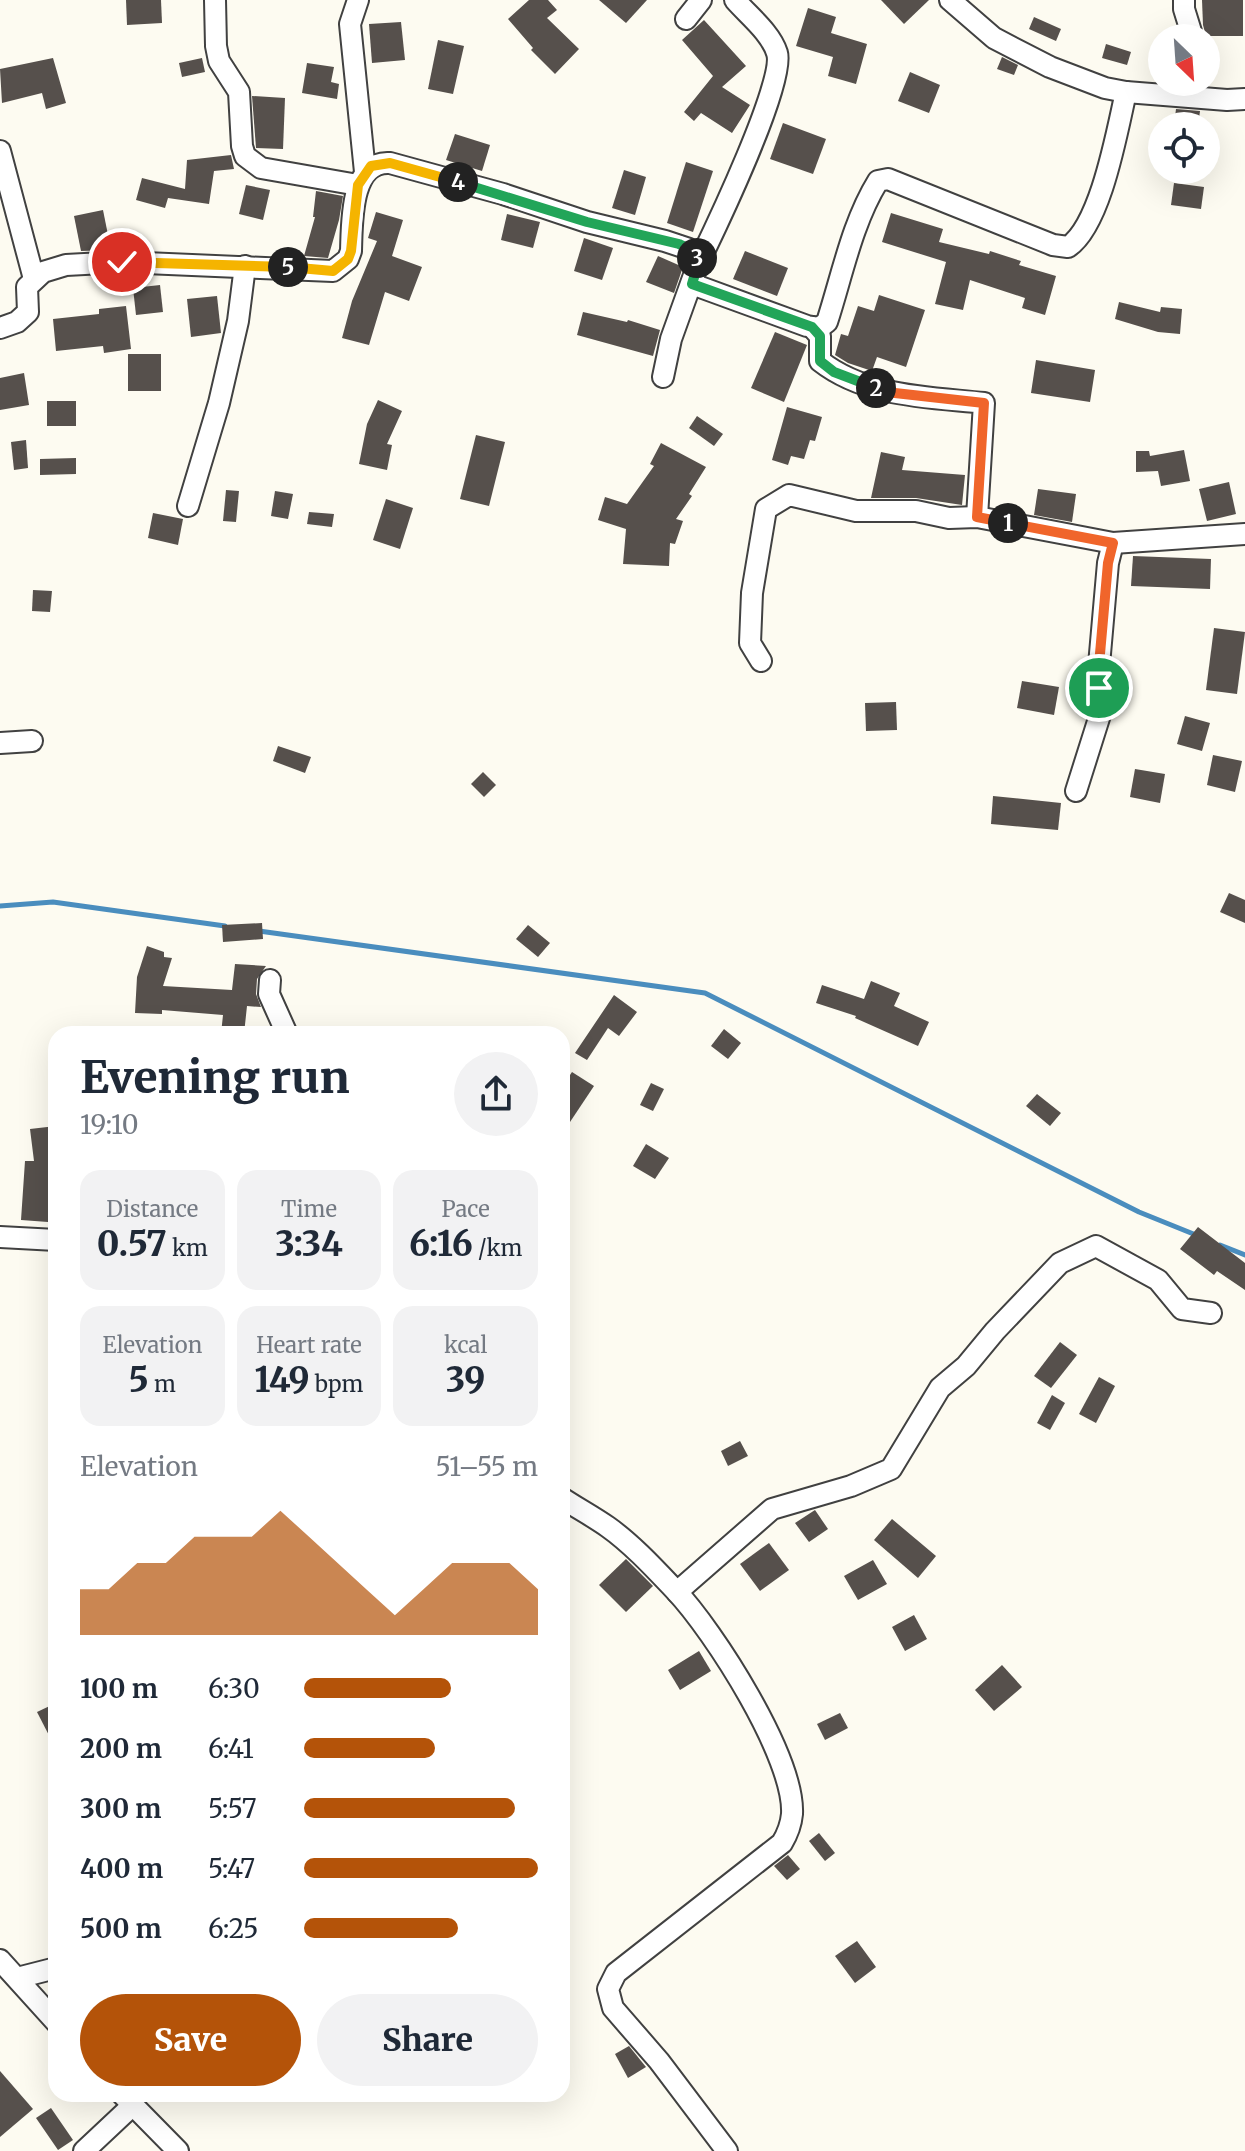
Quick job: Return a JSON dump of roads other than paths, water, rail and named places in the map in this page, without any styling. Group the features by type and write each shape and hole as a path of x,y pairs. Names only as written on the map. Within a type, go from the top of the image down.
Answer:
{"street":[{"path":"215,0 216,46 219,61 239,92 245,156 261,168 362,179"},
{"path":"35,270 122,262 292,267 321,272 333,271 341,266 351,251 362,179 350,24 358,0"},
{"path":"686,19 701,0"},
{"path":"663,377 671,339 695,274 745,162 775,74 778,54 735,0"},
{"path":"950,0 994,38 1050,67 1105,88 1126,92 1148,91"},
{"path":"1184,0 1189,24"},
{"path":"695,274 819,328 827,322 859,222 878,181 888,179 1053,245 1068,247 1080,239 1106,173 1126,92"},
{"path":"1220,95 1245,99"},
{"path":"0,151 35,270 27,287 28,312 17,322 0,328"},
{"path":"362,179 377,163 390,163 503,194 587,222 679,244 694,254 695,274"},
{"path":"188,506 219,403 238,321 245,266"},
{"path":"812,327 820,336 820,361 834,372 886,392 984,403 977,517"},
{"path":"761,661 750,643 752,593 766,509 789,495 856,511 916,511 949,518 977,517 1113,543 1245,534"},
{"path":"1076,791 1100,715 1099,665 1108,563 1113,543"},
{"path":"0,743 32,741"},
{"path":"270,980 269,994 283,1026"},
{"path":"0,1237 48,1240"},
{"path":"677,1592 772,1509 851,1486 891,1469 940,1388 966,1366 1060,1263 1096,1246 1158,1280 1182,1309 1211,1313"},
{"path":"570,1503 611,1529 677,1592 727,1658 776,1753 792,1812 789,1831 782,1843 616,1973 608,1989 613,2008 659,2061 727,2151"},
{"path":"0,1960 48,2013"},
{"path":"17,1978 48,1970"},
{"path":"84,2151 125,2102"},
{"path":"131,2102 178,2151"}],"waterway":[{"path":"0,906 53,902 225,926"},
{"path":"259,931 705,993 1139,1212 1196,1235"},
{"path":"1220,1245 1245,1255"}]}
